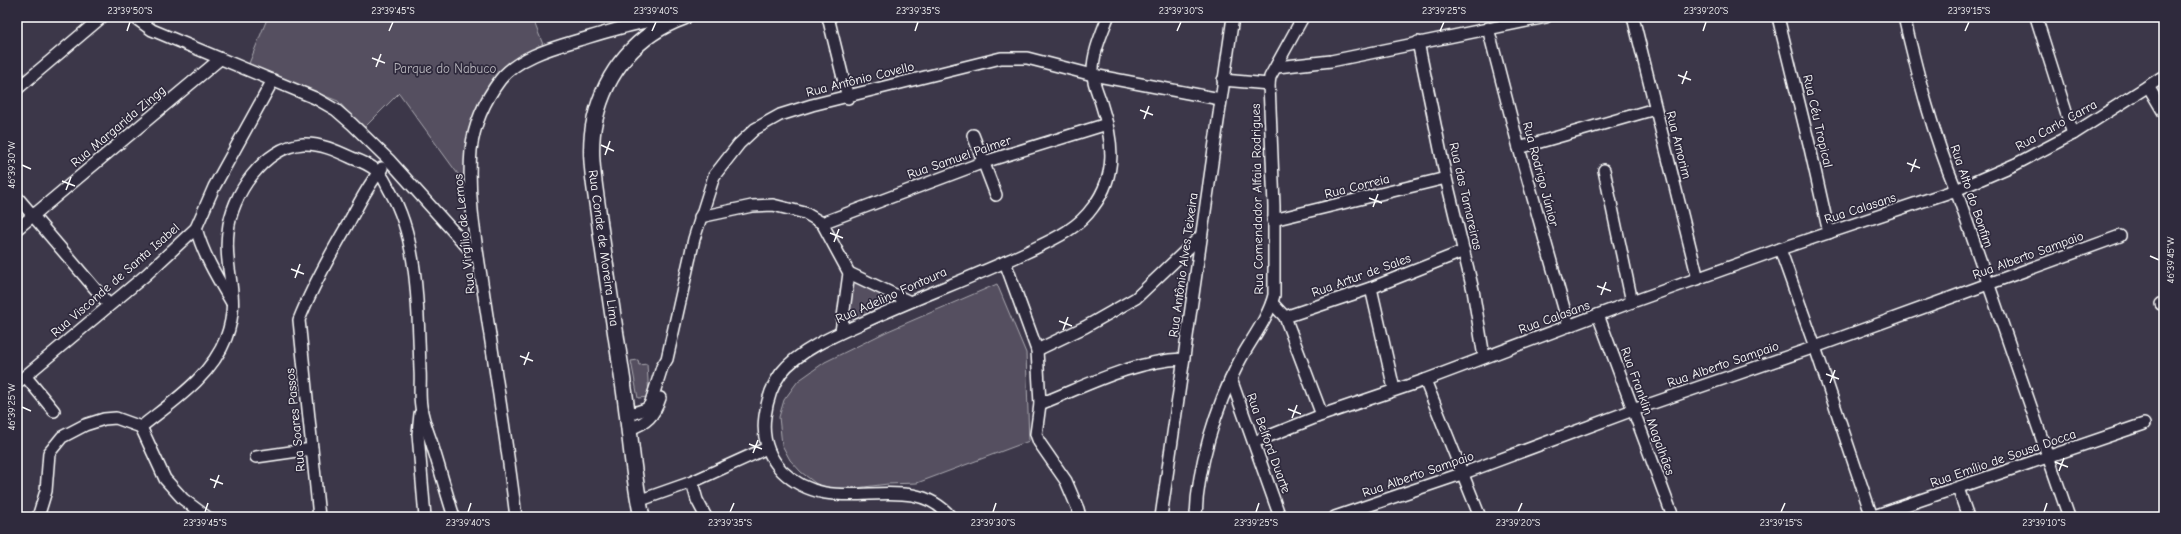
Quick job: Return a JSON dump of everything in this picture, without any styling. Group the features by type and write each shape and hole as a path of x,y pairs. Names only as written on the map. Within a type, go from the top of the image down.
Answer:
{"main road":[{"name":"Rua Conde de Moreira Lima","path":"642,517 638,501 629,422 602,242 591,159 592,144 597,110 607,83 620,62 641,40 655,30 679,18"}],"street":[{"path":"17,89 102,17"},
{"path":"134,17 152,30 315,98 336,110 389,160 478,259"},
{"path":"828,17 848,98"},
{"name":"Rua Adelino Fontoura","path":"951,517 938,505 903,492 834,496 815,491 804,486 782,470 767,448 764,428 766,413 773,387 781,373 813,348 841,332 908,301 1005,262 1068,231 1086,218 1102,194 1112,165 1107,124 1093,75 1095,56 1108,17"},
{"name":"Rua Antônio Alves Teixeira","path":"1161,517 1233,17"},
{"name":"Rua Comendador Alfaia Rodrigues","path":"1196,517 1201,477 1221,402 1231,379 1272,303 1274,288 1274,220 1269,84 1270,77 1277,67 1303,17"},
{"path":"1277,67 1331,61 1546,17"},
{"name":"Rua Amorim","path":"1633,17 1698,279"},
{"name":"Rua Céu Tropical","path":"1778,17 1829,232"},
{"name":"Rua Alto do Bonfim","path":"1904,17 1930,118 1944,162 1956,190 2069,517"},
{"path":"2036,17 2073,134"},
{"name":"Rua Virgílio de Lemos","path":"516,517 478,259 472,205 471,149 477,124 488,99 501,78 520,63 546,50 660,19 679,18"},
{"name":"Rua Rodrigo Júnior","path":"1488,28 1519,148 1570,326"},
{"path":"615,31 628,33 641,40"},
{"name":"Rua das Tamareiras","path":"1418,42 1446,178 1464,250 1484,357"},
{"name":"Rua Antônio Covello","path":"629,422 642,425 652,416 666,375 667,359 700,217 714,176 740,144 755,129 780,115 812,105 848,98 1001,58 1027,58 1093,75 1220,99"},
{"name":"Rua Margarida Zingg","path":"17,230 220,59"},
{"name":"Rua Carlo Carra","path":"1956,190 2016,164 2073,134 2164,76"},
{"name":"Rua Visconde de Santa Isabel","path":"21,380 108,305 147,274 196,228 214,187 273,80"},
{"path":"1223,80 1269,84"},
{"path":"2148,86 2164,113"},
{"path":"1519,148 1655,109"},
{"name":"Rua Samuel Palmer","path":"822,223 984,162 1107,124"},
{"path":"973,135 996,195"},
{"path":"141,427 189,388 212,362 229,330 234,305 227,241 229,224 246,184 266,160 288,146 313,144 344,154 379,172 394,197 407,230 414,281 419,336 421,407 418,434 425,517"},
{"path":"379,172 389,160"},
{"path":"1604,170 1632,302"},
{"name":"Rua Soares Passos","path":"319,517 299,320 309,296 338,242 364,195 379,172"},
{"name":"Rua Correia","path":"1274,220 1446,178"},
{"name":"Rua Calasans","path":"1254,442 1322,415 1425,380 1632,302 1829,232 1956,190"},
{"path":"17,197 108,305"},
{"path":"700,217 752,206 773,205 805,213 822,223 849,273 841,332"},
{"path":"196,228 200,243 234,305"},
{"path":"1037,350 1085,327 1136,298 1201,236"},
{"name":"Rua Alberto Sampaio","path":"1335,517 1464,474 1633,410 1815,347 2120,236"},
{"path":"1780,249 1815,347 1872,517"},
{"name":"Rua Artur de Sales","path":"1286,317 1371,288 1464,250"},
{"path":"1005,262 1037,350 1040,404 1035,426 1037,438 1066,481 1080,517"},
{"path":"849,273 908,301"},
{"path":"1371,288 1394,390"},
{"path":"1272,303 1286,317 1322,415"},
{"name":"Rua Franklin Magalhães","path":"1598,316 1673,517"},
{"path":"1040,404 1128,368 1158,361 1183,359"},
{"name":"Rua Belford Duarte","path":"1231,379 1280,517"},
{"path":"21,380 54,411"},
{"path":"1425,380 1480,517"},
{"path":"421,407 454,517"},
{"path":"38,517 46,491 49,452 62,437 85,425 104,419 121,420 141,427 165,479 183,499 206,517"},
{"name":"Rua Emílio de Sousa Docca","path":"1872,517 2144,424"},
{"path":"638,501 692,482 767,448"},
{"path":"256,457 312,449"},
{"path":"692,482 706,517"},
{"path":"1958,488 1968,517"}],"green space":[{"name":"Parque do Nabuco","path":"263,17 532,17 546,52 517,67 480,112 468,188 399,93 363,129 338,101 248,66 267,19"},
{"path":"846,276 908,304 830,342 843,309"},
{"path":"997,284 1026,353 1029,441 917,483 888,484 840,490 819,486 801,472 790,460 782,445 779,417 784,400 798,381 825,362 888,331"},
{"path":"638,360 639,365 647,364 649,397 638,398 631,361"}]}
